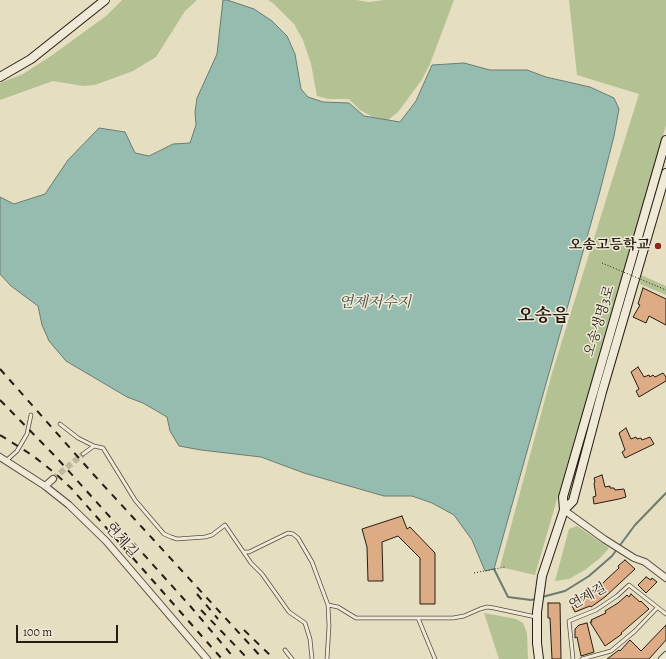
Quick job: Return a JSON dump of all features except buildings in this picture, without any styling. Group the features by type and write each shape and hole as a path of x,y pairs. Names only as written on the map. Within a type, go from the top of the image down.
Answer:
{"street":[{"path":"0,77 31,58 105,0"},
{"name":"오송생명3로","path":"537,615 542,576 564,510 563,496 666,140"},
{"name":"오송생명3로","path":"564,510 573,501 606,377 666,173"},
{"name":"연제길","path":"0,457 7,460 45,486 69,505 106,541 207,659"},
{"path":"45,486 54,479"},
{"path":"564,510 604,539 634,558 645,562 666,578"},
{"path":"537,615 537,643 539,659"},
{"path":"662,659 666,655"}],"lane":[{"path":"7,460 17,451 27,434 31,415"},
{"path":"60,424 78,438 94,446 103,448 135,500 164,534 178,539 205,537 212,535 225,525 251,563 262,574 289,612 305,623 310,639 312,659"},
{"path":"83,454 94,446"},
{"path":"244,552 249,552 288,533 293,534 298,538 312,562 328,605 329,626 327,659"},
{"name":"연제길","path":"573,659 569,621 596,610 617,596 629,585 657,608"},
{"path":"328,605 338,607 356,618 453,618 464,616 487,607 537,615"},
{"path":"582,659 611,651 635,631 657,608 666,614"},
{"path":"418,618 435,659"},
{"path":"285,650 292,659"}],"path":[{"path":"602,263 666,290"},
{"path":"474,573 505,567"}],"green space":[{"path":"122,0 197,0 185,11 156,57 133,71 95,85 83,86 53,81 0,100 0,83 23,74 51,56 106,16"},
{"path":"268,0 356,0 369,2 384,0 454,0 430,64 421,81 398,112 388,120 373,117 360,110 349,99 328,99 317,96 311,64 303,40 294,24"},
{"path":"569,0 666,0 666,125 535,575 500,567 552,373 639,94 577,75"},
{"path":"641,275 666,286 666,295 640,284"},
{"path":"577,526 609,548 600,558 585,570 569,579 555,581 569,529"},
{"path":"484,613 516,619 523,623 527,633 528,659 499,659"}],"water":[{"name":"연제저수지","path":"223,0 254,9 272,21 287,36 295,54 301,89 308,97 323,102 349,103 364,116 400,122 416,101 432,65 464,63 490,70 527,70 546,77 590,87 614,98 619,109 614,136 600,191 494,569 485,571 472,540 454,515 432,503 412,496 384,496 304,473 261,457 179,446 170,431 167,417 143,403 127,397 66,361 49,341 42,325 38,306 11,286 0,274 0,197 14,204 45,194 68,160 99,128 125,132 135,153 149,156 173,144 190,143 196,125 195,112 197,98 217,54"}],"waterway":[{"path":"542,597 565,591 589,576 612,556 635,525 666,493"},
{"path":"494,569 508,597 531,600 536,599"}],"tunnel":[{"path":"53,479 83,454"}],"railway":[{"path":"0,369 94,475 263,659"},
{"path":"0,400 56,457 191,607 235,659"},
{"path":"0,435 32,455 72,489 222,659"},
{"path":"197,594 218,619"},
{"path":"201,610 248,659"},
{"path":"244,630 274,659"}],"place":[{"name":"오송고등학교","path":"658,246"}],"district":[{"name":"오송읍","path":"543,317"}]}
